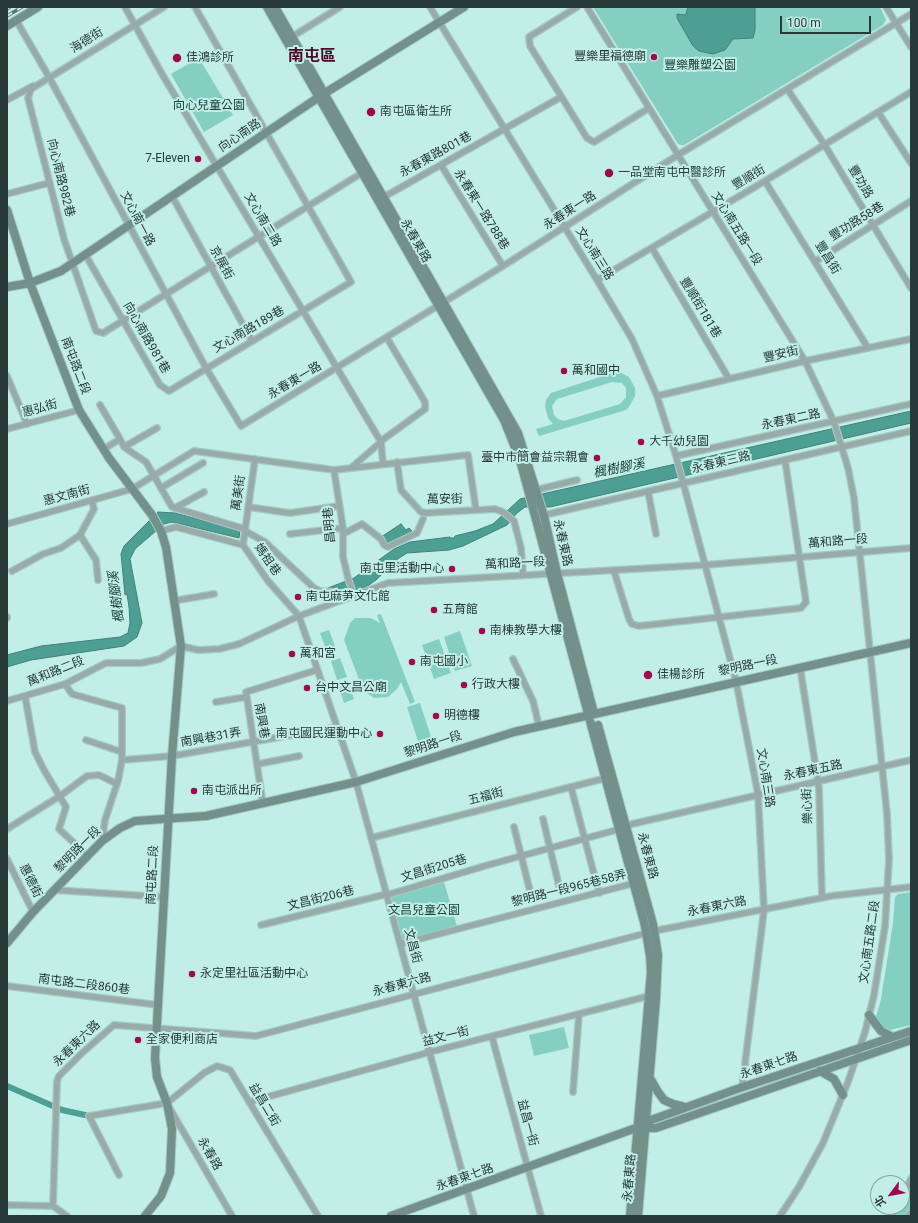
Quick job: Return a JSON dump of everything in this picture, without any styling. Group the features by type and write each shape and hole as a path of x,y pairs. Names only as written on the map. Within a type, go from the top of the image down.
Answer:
{"street":[{"path":"7,26 38,7"},
{"name":"文心南二路","path":"125,7 217,166 381,442"},
{"name":"海德街","path":"28,98 31,89 134,24 164,7"},
{"path":"196,7 308,206"},
{"name":"永春東路","path":"266,7 290,39"},
{"name":"永春東路","path":"275,7 290,39 441,304 518,433 534,492 553,573 638,883 659,967 638,1216"},
{"path":"290,39 340,7"},
{"name":"文心南三路","path":"430,7 598,280 632,339 657,396 678,462 736,681 758,794 764,910 742,1088"},
{"name":"向心南路","path":"7,288 30,283 61,271 322,95 464,7"},
{"path":"577,7 528,37 530,46 587,138 594,142 649,108"},
{"name":"文心南五路一段","path":"587,7 805,360 834,423 840,445"},
{"path":"886,7 911,48"},
{"name":"永春東一路","path":"241,426 338,369 678,155 788,90 911,14"},
{"name":"文心南一路","path":"16,20 49,77 128,226 206,368 241,426"},
{"path":"7,100 49,77"},
{"name":"豐功路","path":"788,90 824,144 911,288"},
{"name":"豐順街","path":"598,280 911,92"},
{"name":"永春東路801巷","path":"381,198 561,97"},
{"name":"向心南路982巷","path":"28,98 49,183 72,263 96,331 103,333 124,320"},
{"path":"878,112 911,163"},
{"name":"永春東一路788巷","path":"441,165 503,266"},
{"path":"124,320 365,170"},
{"name":"豐昌街","path":"765,181 816,261 868,348"},
{"path":"7,194 49,183"},
{"name":"京展街","path":"172,196 252,341"},
{"name":"豐功路58巷","path":"816,261 911,201"},
{"name":"文心南路189巷","path":"206,368 351,282 308,206"},
{"name":"南屯路二段","path":"7,210 30,283 79,410 104,449 152,515 160,530 166,546 180,646 156,1028 156,1072 160,1087 167,1103 172,1128 170,1173 161,1196 146,1216"},
{"name":"豐順街181巷","path":"652,248 729,378"},
{"name":"向心南路981巷","path":"85,254 160,385 169,391 206,368"},
{"path":"352,467 381,442 425,409 425,402 387,338"},
{"name":"豐安街","path":"657,396 805,360 911,339"},
{"path":"7,376 27,424"},
{"name":"永春東二路","path":"676,456 834,423 911,404"},
{"path":"100,405 124,447 146,462 175,508 245,530 265,542 314,588 320,591 335,592 340,596 353,595"},
{"name":"惠弘街","path":"7,429 79,410"},
{"path":"124,447 158,428"},
{"name":"永春東三路","path":"539,514 648,491 682,480 785,460 840,445 911,431"},
{"path":"104,449 120,439"},
{"path":"381,442 383,464"},
{"path":"840,445 848,468 854,498 869,652"},
{"path":"132,489 194,451 334,470 468,455 476,510"},
{"name":"萬美街","path":"243,544 255,459"},
{"path":"614,570 629,619 632,624 639,626 801,608 806,602 785,460"},
{"name":"萬安街","path":"397,462 400,490 421,512 426,513 495,509 503,512 514,521 521,548 524,574"},
{"path":"161,488 203,463"},
{"name":"昌明巷","path":"334,470 343,528 343,557 353,595"},
{"path":"534,492 577,480"},
{"name":"惠文南街","path":"7,524 132,489"},
{"path":"648,491 656,534"},
{"path":"175,508 204,492"},
{"path":"12,571 43,554 61,548 80,535 94,509 92,501"},
{"path":"248,507 290,513 339,506"},
{"name":"萬安街","path":"343,534 362,524 381,539 384,545 388,547 417,533 423,519"},
{"name":"媽祖巷","path":"160,530 176,526 243,544 268,581 299,616"},
{"path":"290,534 343,528"},
{"path":"80,535 96,560 98,580"},
{"name":"萬和路一段","path":"180,646 198,650 220,649 232,646 299,616 353,595 388,583 400,581 705,565 860,551 911,548"},
{"path":"173,601 214,594"},
{"name":"文昌街","path":"299,616 356,782 474,1216"},
{"name":"黎明路一段","path":"7,943 33,912 86,855 120,828 131,823 168,818 206,816 263,804 356,782 484,741 539,726 911,643"},
{"name":"萬和路二段","path":"7,701 65,684 106,663 141,663 160,659 180,646"},
{"name":"文心南五路二段","path":"780,1216 799,1187 823,1143 843,1095 860,1048 869,1015 881,958 888,889 888,835 869,652"},
{"path":"513,659 533,701 539,726"},
{"name":"樂心街","path":"800,667 818,782 822,898"},
{"name":"南興巷","path":"263,804 246,692 317,670"},
{"path":"65,684 72,694 122,708 122,760 117,784 105,820 102,841"},
{"path":"25,696 35,752 66,807 59,829 86,855"},
{"path":"216,702 246,697"},
{"name":"永春東路","path":"592,714 606,778 623,828"},
{"name":"南興巷31弄","path":"122,760 172,756 337,727"},
{"path":"86,740 122,752"},
{"path":"258,764 299,756"},
{"name":"永春東五路","path":"550,848 623,828 632,824 911,760"},
{"path":"7,828 60,796 87,776 99,775 117,784"},
{"name":"五福街","path":"371,838 606,778"},
{"path":"571,787 599,893"},
{"path":"543,819 559,886"},
{"path":"514,827 530,891"},
{"name":"文昌街205巷","path":"387,894 550,848"},
{"name":"惠德街","path":"7,859 33,912"},
{"name":"黎明路一段965巷58弄","path":"400,944 638,883"},
{"name":"永春東六路","path":"53,1206 57,1081 59,1076 110,1026 114,1025 256,1036 650,932 822,898 911,887"},
{"path":"54,890 164,897"},
{"name":"文昌街206巷","path":"261,926 387,894"},
{"name":"永春東路","path":"630,1216 636,1128 651,972 650,932"},
{"name":"南屯路二段860巷","path":"7,986 158,1005"},
{"name":"益文一街","path":"249,1102 430,1052 649,996"},
{"path":"573,1092 579,1014"},
{"path":"869,1015 881,1031 893,1037"},
{"name":"永春東七路","path":"391,1216 646,1125 686,1108 742,1088 911,1031"},
{"name":"益昌一街","path":"492,1037 541,1216"},
{"name":"永春東七路","path":"646,1125 656,1128 911,1040"},
{"name":"益昌二街","path":"167,1103 204,1073 217,1066 230,1070 318,1216"},
{"path":"820,1071 834,1079 843,1095"},
{"path":"650,1077 664,1100 686,1108"},
{"path":"119,1175 89,1116 167,1103"},
{"name":"永春路","path":"167,1103 232,1216"},
{"path":"7,1205 53,1206 67,1216"},
{"path":"909,1216 911,1212"}],"green space":[{"name":"豐樂雕塑公園","path":"593,7 880,7 886,20 883,25 684,145 681,145 678,144"},
{"name":"向心兒童公園","path":"199,58 233,115 204,132 171,74"},
{"path":"618,371 629,377 635,388 635,396 626,410 539,436 536,429 553,424 548,418 545,407 546,400 551,393","holes":["612,382 622,383 626,388 626,397 620,404 564,421 558,419 554,415 552,406 557,399"]},
{"path":"381,614 415,702 410,704 401,682 397,689 388,697 374,698 363,690 344,640 350,623 355,618 371,618 380,623 377,615"},
{"path":"329,630 336,649 327,652 320,633"},
{"path":"460,631 472,666 455,671 444,637"},
{"path":"439,639 451,673 434,679 422,645"},
{"path":"340,658 347,677 337,680 331,661"},
{"path":"347,680 354,699 344,703 338,684"},
{"path":"420,703 431,737 418,741 407,707"},
{"name":"文昌兒童公園","path":"444,882 457,926 403,941 391,897"},
{"path":"911,892 911,1025 890,1030 882,1027 876,1017 881,999 893,923 895,897 898,894"},
{"path":"564,1027 569,1048 534,1056 529,1035"},
{"path":"910,1192 911,1193 910,1210"},
{"path":"897,1215 907,1215 906,1216"}],"shaded area":[{"path":"688,7 755,7 755,30 753,38 733,39 725,50 713,54 699,51 693,46 677,18 677,14 686,14"},
{"path":"911,411 911,423 550,507 525,507 517,513 507,525 463,546 449,550 407,553 399,558 376,580 366,587 342,595 338,587 328,588 354,578 394,549 410,542 450,537 454,538 455,536 475,531 493,524 520,499"},
{"path":"158,512 175,513 240,530 239,538 172,522 164,524 135,549 130,559 142,623 137,637 124,646 31,660 7,667 7,655 41,646 120,637 128,633 130,623 129,607 127,594 125,595 121,554 124,546"},
{"path":"401,524 406,530 409,528 413,532 388,546 381,537"}],"waterway":[{"path":"7,1086 62,1110 85,1115"}],"railway":[{"path":"7,16 22,7"}],"place":[{"name":"豐樂里福德廟","path":"654,57"},
{"name":"佳鴻診所","path":"177,58"},
{"name":"南屯區衛生所","path":"371,112"},
{"name":"7-Eleven","path":"198,159"},
{"name":"一品堂南屯中醫診所","path":"609,173"},
{"name":"萬和國中","path":"564,371"},
{"name":"大千幼兒園","path":"641,442"},
{"name":"臺中市簡會益宗親會","path":"597,458"},
{"name":"南屯里活動中心","path":"452,569"},
{"name":"南屯麻芛文化館","path":"298,597"},
{"name":"五育館","path":"434,610"},
{"name":"南棟教學大樓","path":"482,631"},
{"name":"萬和宮","path":"292,654"},
{"name":"南屯國小","path":"412,662"},
{"name":"佳楊診所","path":"648,675"},
{"name":"行政大樓","path":"464,685"},
{"name":"台中文昌公廟","path":"307,688"},
{"name":"明德樓","path":"436,716"},
{"name":"南屯國民運動中心","path":"380,734"},
{"name":"南屯派出所","path":"194,791"},
{"name":"永定里社區活動中心","path":"192,974"},
{"name":"全家便利商店","path":"138,1040"}],"district":[{"name":"南屯區","path":"312,57"}],"water label":[{"name":"楓樹腳溪","path":"619,469"},
{"name":"楓樹腳溪","path":"117,597"}]}
